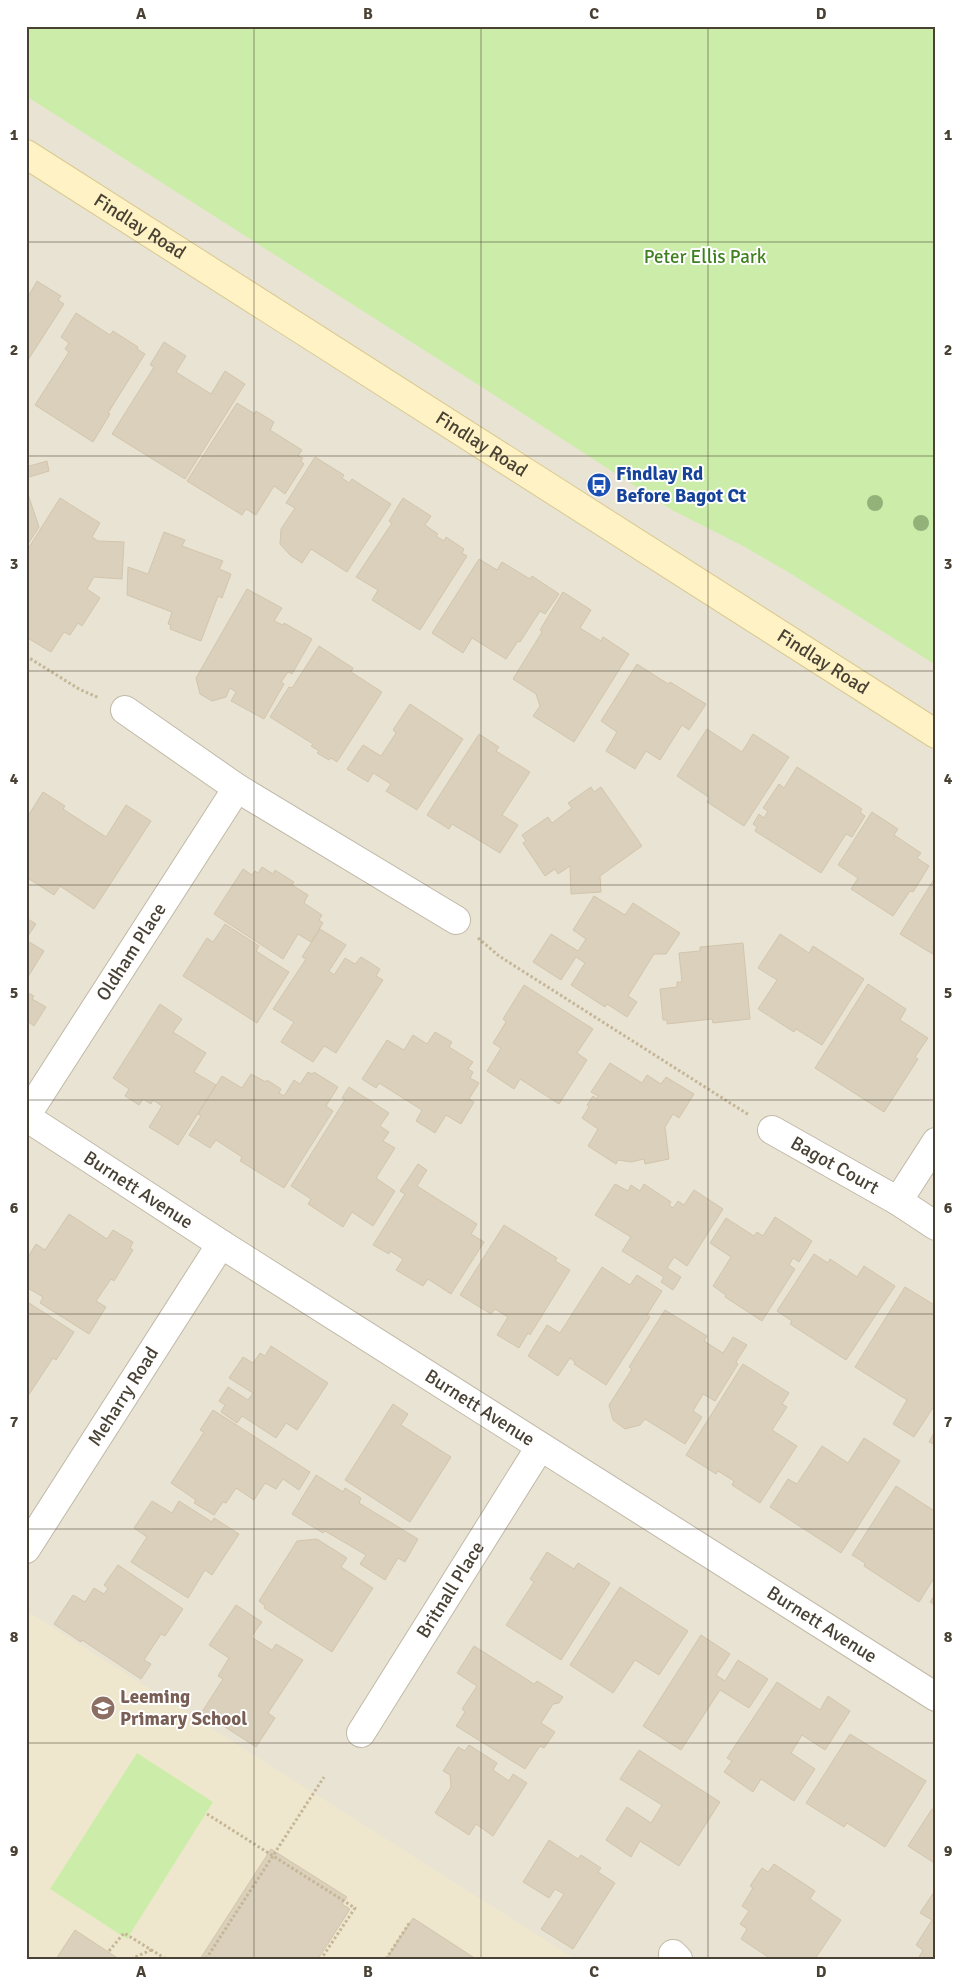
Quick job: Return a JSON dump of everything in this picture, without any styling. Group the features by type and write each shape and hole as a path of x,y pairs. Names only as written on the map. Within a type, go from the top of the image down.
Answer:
{"main road":[{"name":"Findlay Road","path":"26,154 936,734"}],"street":[{"path":"125,710 236,788 456,920"},
{"name":"Oldham Place","path":"26,1116 236,788"},
{"name":"Burnett Avenue","path":"26,1116 221,1244 936,1697"},
{"name":"Bagot Court","path":"772,1130 898,1201 936,1226"},
{"name":"Bagot Court","path":"898,1201 936,1142"},
{"name":"Meharry Road","path":"26,1549 221,1244"},
{"name":"Britnall Place","path":"361,1733 540,1447"}],"path":[{"path":"26,656 79,689 125,710"},
{"path":"456,920 500,956 772,1130"},
{"path":"206,1959 324,1777"},
{"path":"207,1814 355,1908 322,1959"},
{"path":"386,1959 410,1922"},
{"path":"110,1951 124,1933 166,1959"},
{"path":"131,1959 151,1950"}],"shaded area":[{"path":"26,26 936,26 936,1959 26,1959"},
{"name":"Leeming Primary School","path":"27,1611 567,1954 575,1959 26,1959"}],"green space":[{"name":"Peter Ellis Park","path":"26,26 936,26 936,665 788,572 743,546 672,510 26,96"},
{"path":"137,1753 213,1802 127,1939 50,1889"}],"building":[{"path":"37,281 61,296 58,300 64,304 26,363 26,296 28,297"},
{"path":"76,313 110,335 113,331 138,347 137,349 145,354 108,413 110,414 93,442 35,405 69,352 65,349 69,343 61,337"},
{"path":"164,342 186,356 176,372 211,394 225,371 245,384 185,479 112,434 154,367 150,365"},
{"path":"237,403 255,414 256,411 274,422 270,430 302,450 298,456 303,458 301,461 304,464 285,494 274,486 256,515 246,509 242,515 187,481"},
{"path":"315,457 344,475 342,478 349,483 352,479 391,504 347,572 311,549 302,563 290,555 280,544 281,529 295,508 286,503"},
{"path":"47,461 49,471 26,478 26,467"},
{"path":"26,488 39,527 26,547"},
{"path":"60,498 100,523 92,537 98,541 124,542 122,579 94,577 87,589 100,598 82,626 78,623 70,635 64,632 51,652 26,637 26,562 29,558 26,552"},
{"path":"403,498 431,516 425,525 438,534 436,536 444,541 446,537 464,549 462,553 467,556 420,630 372,600 378,590 356,577 392,523 389,521"},
{"path":"164,532 185,540 182,546 223,561 219,569 231,574 222,598 218,596 201,641 170,629 171,625 168,624 172,612 127,595 128,567 148,574"},
{"path":"479,559 497,570 502,562 530,579 532,576 559,594 545,614 540,611 520,642 518,641 506,659 472,638 463,653 432,633"},
{"path":"247,589 282,608 274,621 283,625 284,623 312,639 292,674 288,672 281,682 284,684 264,719 231,701 236,692 230,688 226,697 212,701 200,694 196,678"},
{"path":"563,592 591,610 580,628 601,641 603,637 629,654 574,742 533,716 540,706 536,694 513,679 542,632 540,630"},
{"path":"319,646 353,668 351,672 382,692 337,762 317,753 319,751 311,746 313,744 270,717 289,687 292,688"},
{"path":"637,664 668,684 670,682 706,704 689,730 682,725 660,760 646,751 635,769 606,751 617,732 601,721"},
{"path":"410,704 463,739 417,810 386,791 391,784 373,773 368,782 347,769 363,745 381,756 396,733 393,730"},
{"path":"707,729 742,752 753,734 789,757 744,826 707,802 710,798 677,776"},
{"path":"479,734 499,747 496,751 530,772 502,815 518,825 500,853 452,824 449,829 427,815"},
{"path":"797,767 862,809 860,812 865,816 852,837 846,834 821,873 755,831 757,827 753,824 759,814 764,818 768,811 763,808 779,784 784,788"},
{"path":"591,787 594,792 601,787 642,846 600,876 601,892 571,894 570,866 558,874 555,869 545,876 523,843 526,841 522,835 548,817 552,823 572,808 568,803"},
{"path":"43,792 65,806 63,809 106,837 126,805 151,821 94,909 60,886 54,895 26,877 26,819"},
{"path":"872,812 898,829 894,835 921,853 917,858 929,866 913,892 910,891 893,916 851,889 858,878 838,865"},
{"path":"262,867 273,874 275,870 294,882 292,885 308,895 304,903 322,915 319,920 323,923 311,942 298,934 283,959 214,914 243,869 252,875 255,871 258,873"},
{"path":"936,876 936,956 900,934"},
{"path":"594,896 625,915 633,903 680,933 666,954 654,954 628,996 637,1002 627,1017 607,1004 605,1007 571,985 585,963 576,957 561,980 533,962 551,934 578,951 586,939 573,930"},
{"path":"26,918 36,924 26,939"},
{"path":"225,924 259,946 256,951 289,972 257,1023 183,976 207,938 213,942"},
{"path":"320,929 346,945 329,971 334,975 345,958 355,964 361,957 380,969 376,976 383,980 336,1053 324,1046 313,1062 281,1042 294,1022 273,1009 306,959 302,957"},
{"path":"780,934 809,953 813,946 864,979 822,1045 796,1029 794,1032 758,1009 777,980 758,968"},
{"path":"26,940 44,951 26,980"},
{"path":"743,943 750,1019 713,1023 712,1019 667,1024 667,1020 663,1020 660,989 677,987 677,982 682,982 679,953 700,951 700,947"},
{"path":"868,984 906,1009 900,1020 928,1038 915,1057 918,1059 884,1112 815,1068"},
{"path":"524,985 593,1029 577,1053 587,1060 559,1104 520,1079 514,1089 487,1071 501,1048 493,1043 506,1022 503,1019"},
{"path":"26,992 34,996 32,999 46,1007 34,1026 26,1020"},
{"path":"160,1004 182,1019 173,1032 206,1053 194,1072 216,1085 178,1145 149,1127 162,1106 153,1100 151,1104 143,1099 139,1105 125,1096 129,1089 113,1078"},
{"path":"435,1032 452,1042 449,1047 473,1062 468,1069 473,1072 470,1078 479,1083 469,1099 474,1102 461,1124 446,1115 435,1133 416,1121 422,1110 379,1083 376,1088 362,1079 387,1040 404,1050 413,1035 427,1044"},
{"path":"610,1063 642,1083 647,1075 661,1084 666,1077 694,1094 679,1118 673,1114 665,1127 669,1159 645,1164 644,1159 631,1162 618,1160 616,1164 588,1146 598,1129 582,1118 593,1096 597,1099 598,1096 591,1092"},
{"path":"308,1072 312,1074 314,1072 338,1087 326,1106 333,1111 284,1188 240,1161 242,1157 216,1140 210,1148 189,1135 201,1116 198,1114 222,1076 242,1088 251,1074 266,1082 267,1080 281,1089 279,1093 284,1096 294,1080 300,1084"},
{"path":"349,1087 389,1113 380,1126 389,1132 383,1141 395,1148 376,1178 395,1191 373,1226 352,1212 343,1227 308,1204 311,1199 291,1186 345,1100 342,1098"},
{"path":"418,1164 427,1170 417,1186 477,1224 471,1234 484,1242 451,1294 428,1279 423,1286 396,1270 403,1259 390,1251 389,1254 373,1245 405,1194 400,1191"},
{"path":"615,1184 628,1191 631,1185 640,1191 644,1184 671,1202 669,1205 673,1208 678,1201 684,1205 694,1190 723,1209 687,1266 674,1257 667,1268 681,1277 673,1290 661,1282 664,1277 622,1251 631,1237 595,1215"},
{"path":"69,1214 107,1239 113,1230 133,1242 130,1248 133,1250 114,1281 111,1279 96,1301 106,1307 89,1334 40,1303 43,1297 26,1287 26,1260 36,1244 45,1250"},
{"path":"775,1217 812,1241 799,1262 793,1258 789,1265 795,1269 762,1321 725,1297 726,1295 713,1286 731,1257 710,1243 726,1218 754,1236 757,1232 763,1236"},
{"path":"504,1225 557,1258 555,1261 570,1270 530,1335 528,1333 519,1348 497,1335 508,1317 495,1309 491,1314 460,1295"},
{"path":"814,1254 828,1263 830,1259 857,1277 864,1266 895,1286 846,1360 790,1324 792,1321 777,1311"},
{"path":"602,1267 630,1285 637,1275 662,1291 647,1315 650,1317 606,1385 574,1364 575,1362 570,1358 558,1376 528,1356 547,1325 560,1333"},
{"path":"905,1287 936,1306 936,1403 914,1437 893,1424 907,1400 855,1367"},
{"path":"26,1301 74,1332 56,1360 53,1358 26,1399"},
{"path":"665,1310 707,1336 704,1341 723,1353 733,1337 747,1345 736,1362 738,1364 715,1401 703,1394 693,1411 702,1417 685,1444 645,1419 640,1425 625,1429 613,1420 609,1405 632,1369 629,1367"},
{"path":"271,1346 328,1383 297,1430 286,1423 276,1438 242,1416 237,1423 221,1412 225,1405 219,1401 228,1387 248,1400 253,1393 229,1378 243,1357 253,1363 260,1353 265,1356"},
{"path":"743,1364 789,1393 782,1404 787,1407 772,1430 797,1446 760,1503 732,1485 734,1481 718,1471 716,1474 686,1455"},
{"path":"393,1404 408,1414 401,1425 451,1457 410,1522 345,1480"},
{"path":"213,1410 310,1472 299,1490 283,1479 276,1489 265,1483 254,1500 236,1488 226,1503 223,1502 214,1515 194,1503 196,1500 171,1483 204,1432 200,1430"},
{"path":"936,1429 936,1445 929,1442"},
{"path":"864,1438 900,1461 841,1553 770,1507 788,1479 797,1484 822,1446 848,1463"},
{"path":"316,1475 343,1492 345,1488 361,1498 359,1503 418,1539 405,1562 398,1558 385,1580 360,1564 366,1555 325,1531 323,1533 292,1514"},
{"path":"896,1486 936,1512 936,1575 919,1602 864,1566 865,1563 852,1555"},
{"path":"152,1501 172,1513 179,1501 212,1522 214,1518 239,1534 212,1575 205,1570 188,1598 131,1562 147,1537 134,1528"},
{"path":"317,1539 347,1558 341,1567 373,1588 332,1652 264,1608 265,1606 259,1601 297,1541"},
{"path":"547,1552 574,1569 578,1563 610,1583 561,1660 506,1625 534,1582 530,1579"},
{"path":"118,1565 183,1609 165,1636 161,1634 144,1660 151,1664 141,1679 54,1624 73,1595 85,1602 94,1588 104,1594 108,1588 104,1585"},
{"path":"620,1587 688,1631 659,1675 635,1660 613,1693 570,1665"},
{"path":"936,1593 936,1606 930,1602"},
{"path":"236,1605 262,1622 251,1637 272,1650 276,1644 303,1660 268,1713 275,1718 256,1747 202,1712 223,1679 218,1676 229,1658 209,1645"},
{"path":"701,1635 730,1654 716,1675 725,1681 738,1660 768,1679 749,1708 720,1690 681,1750 643,1726"},
{"path":"474,1646 534,1684 537,1681 563,1697 559,1703 553,1704 541,1723 555,1732 544,1748 540,1746 525,1769 456,1726 465,1712 462,1709 477,1686 457,1673"},
{"path":"777,1682 820,1710 828,1696 850,1711 825,1750 802,1735 791,1753 815,1769 794,1801 761,1779 753,1792 724,1772 732,1761 727,1758"},
{"path":"850,1734 926,1781 885,1847 847,1823 844,1827 806,1803"},
{"path":"469,1745 497,1763 493,1770 509,1781 513,1774 527,1783 493,1836 476,1824 469,1835 435,1813 451,1787 450,1775 443,1771 458,1747 465,1751"},
{"path":"639,1750 720,1802 679,1866 640,1841 631,1857 606,1840 627,1807 651,1823 662,1805 620,1779"},
{"path":"932,1809 936,1811 936,1864 908,1846"},
{"path":"549,1840 578,1859 581,1855 601,1868 598,1872 615,1883 573,1949 541,1929 564,1894 555,1889 549,1898 523,1882"},
{"path":"271,1849 347,1897 342,1904 350,1909 318,1959 200,1959"},
{"path":"774,1864 815,1891 810,1899 841,1920 815,1959 771,1959 741,1939 747,1929 740,1924 749,1911 742,1906 753,1888 750,1886 762,1868 768,1872"},
{"path":"936,1889 936,1959 918,1959 923,1950 916,1945 932,1920 920,1913"},
{"path":"413,1918 476,1959 386,1959"},
{"path":"75,1930 119,1959 56,1959"}],"place":[{"name":"Findlay Rd Before Bagot Ct","path":"599,485"},
{"name":"Leeming Primary School","path":"103,1708"}]}
